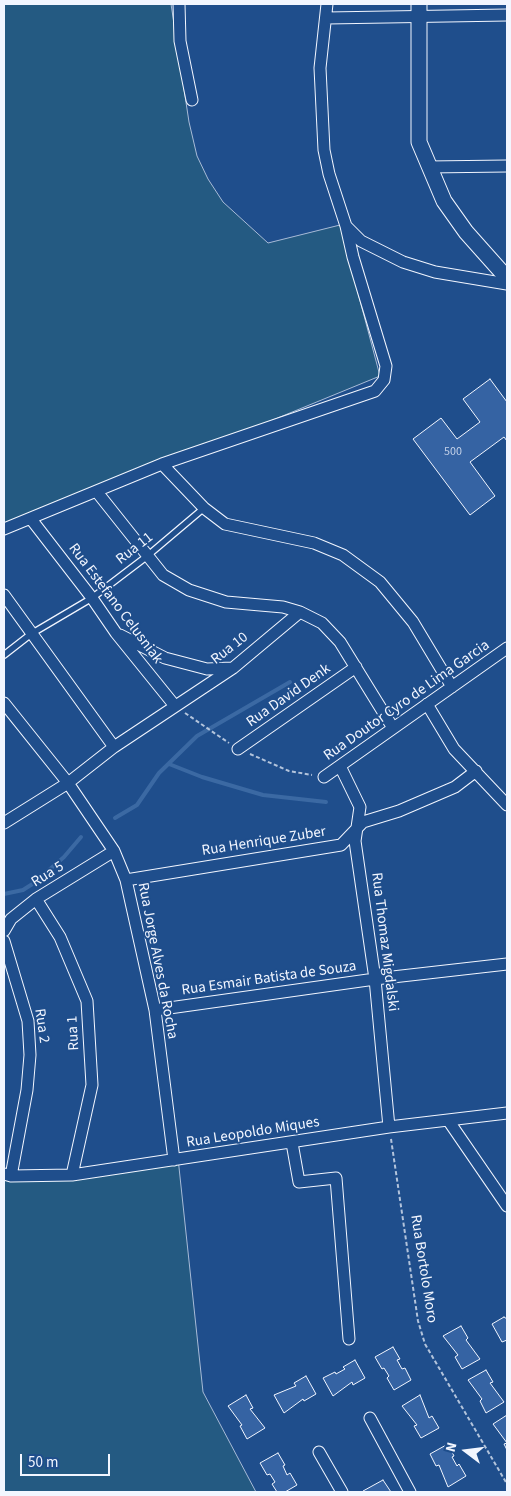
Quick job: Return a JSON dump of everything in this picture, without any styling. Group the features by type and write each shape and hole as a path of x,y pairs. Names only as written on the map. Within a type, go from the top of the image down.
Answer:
{"main road":[{"path":"419,11 419,142 444,201 466,232 507,278"}],"street":[{"path":"179,4 180,41 192,100"},
{"path":"4,529 162,464 375,391 384,380 386,366 329,174 324,150 320,68 327,18 327,4"},
{"path":"327,18 419,11 507,15"},
{"path":"428,167 507,166"},
{"path":"346,226 361,241 403,262 436,272 507,284"},
{"path":"162,464 204,508 225,524 314,543 343,555 380,582 413,622 452,687"},
{"path":"97,492 162,575 189,590 226,602 283,608 300,612 322,623 340,642 393,728"},
{"name":"Rua Estefano Celusniak","path":"31,519 92,598 116,633 175,706"},
{"path":"4,595 114,747"},
{"name":"Rua 10","path":"4,824 68,783 114,747 233,668 300,612"},
{"path":"116,633 165,658 207,669 233,668"},
{"name":"Rua Doutor Cyro de Lima Garcia","path":"324,777 507,648"},
{"name":"Rua David Denk","path":"238,749 356,667"},
{"name":"Rua Jorge Alves da Rocha","path":"4,702 68,783 114,851 126,880 155,1010 174,1160"},
{"path":"427,704 454,749 507,805"},
{"name":"Rua Thomaz Migdalski","path":"340,766 360,807 355,841 375,979 389,1127"},
{"name":"Rua Henrique Zuber","path":"126,880 341,844 363,822 399,811 455,787 476,771"},
{"name":"Rua 5","path":"4,931 12,919 36,899 114,851"},
{"name":"Rua 1","path":"36,899 60,937 87,1001 92,1085 72,1175"},
{"name":"Rua 2","path":"4,941 28,1021 30,1055 27,1090 7,1175"},
{"name":"Rua Esmair Batista de Souza","path":"155,1010 375,979 507,964"},
{"name":"Rua Leopoldo Miques","path":"7,1175 72,1175 389,1127 507,1112"},
{"path":"448,1120 507,1206"},
{"path":"292,1143 299,1182 336,1178 348,1339"},
{"path":"370,1418 410,1492"},
{"path":"319,1452 342,1492"}],"lane":[{"name":"Rua 11","path":"4,655 31,634 92,598 146,557 204,508"}],"path":[{"name":"Rua Bortolo Moro","path":"389,1127 418,1321 425,1344 507,1484"}],"shaded area":[{"path":"4,4 171,4 189,122 197,156 208,179 223,202 268,243 340,225 380,376 168,463 4,534"},
{"path":"178,1158 203,1392 256,1492 4,1492 4,1176 11,1177"}],"building":[{"path":"490,379 507,402 507,441 504,437 470,462 495,496 470,515 413,439 441,418 457,439 480,422 463,399"},
{"path":"504,1317 507,1319 507,1340 502,1342 492,1324"},
{"path":"461,1326 468,1338 466,1340 480,1359 462,1369 455,1357 458,1355 443,1336"},
{"path":"393,1347 400,1359 397,1360 402,1369 405,1368 411,1380 394,1390 387,1378 389,1376 375,1357"},
{"path":"355,1360 365,1378 353,1385 352,1382 333,1396 323,1378 345,1369 343,1367"},
{"path":"486,1370 493,1382 490,1383 504,1402 486,1413 480,1401 482,1399 468,1380"},
{"path":"306,1376 316,1394 304,1401 303,1399 284,1413 274,1395 296,1386 294,1383"},
{"path":"246,1395 253,1408 250,1409 265,1428 247,1439 240,1426 242,1425 228,1406"},
{"path":"420,1395 429,1418 432,1416 439,1428 421,1438 414,1426 417,1425 402,1406"},
{"path":"507,1415 507,1443 493,1424"},
{"path":"448,1444 457,1466 459,1464 466,1476 448,1487 439,1465 436,1466 430,1454"},
{"path":"278,1453 285,1465 283,1466 287,1475 290,1473 297,1485 285,1492 277,1492 272,1484 275,1482 270,1474 267,1475 260,1463"},
{"path":"383,1480 391,1492 363,1491"}],"waterway":[{"path":"115,818 137,805 159,773 197,736 290,682"},
{"path":"169,764 202,777 263,795 326,802"},
{"path":"4,894 23,890 34,883 64,857 81,837"}]}
